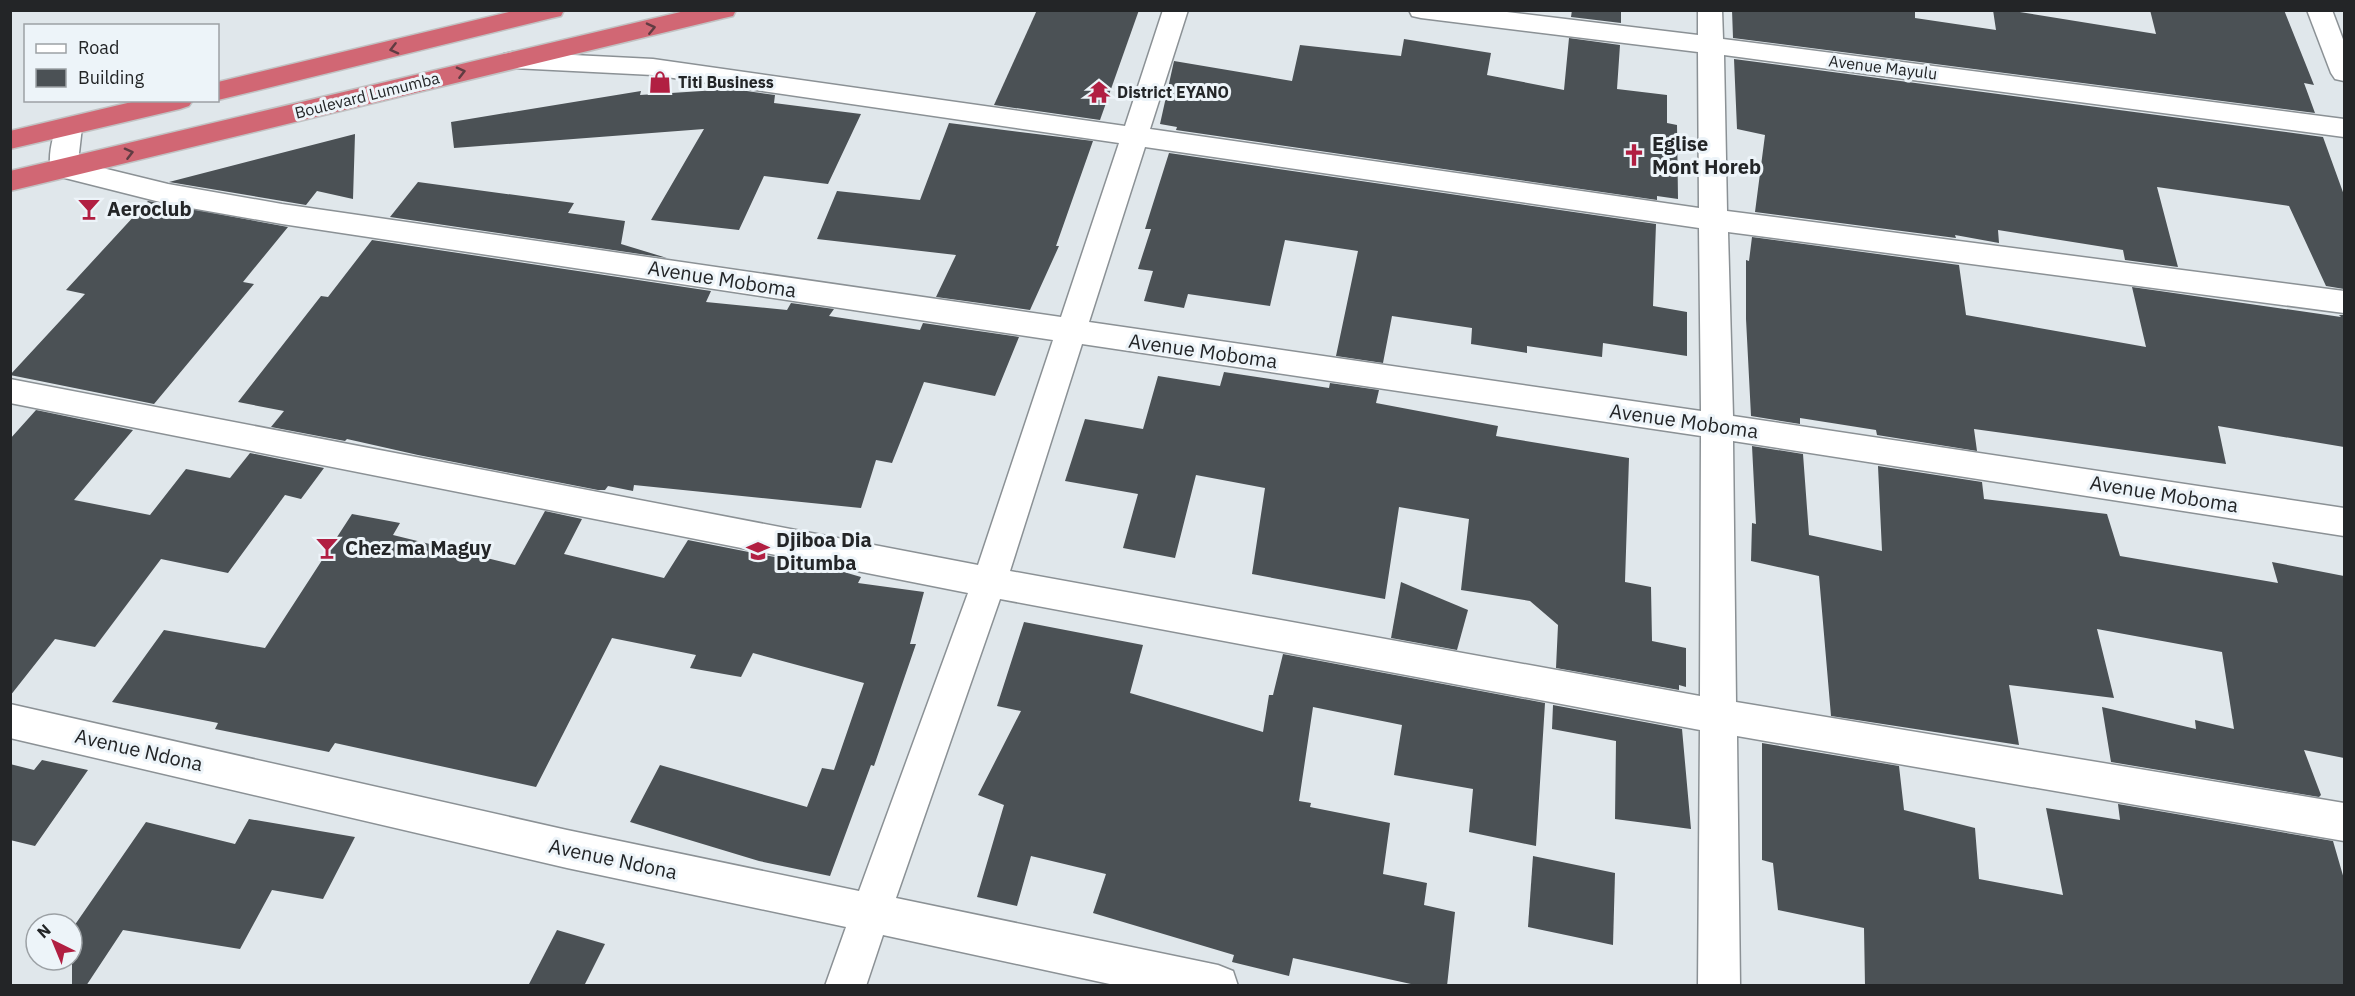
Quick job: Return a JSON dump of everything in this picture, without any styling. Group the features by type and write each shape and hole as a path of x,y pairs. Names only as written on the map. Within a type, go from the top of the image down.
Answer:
{"highway":[{"name":"Boulevard Lumumba","path":"219,91 552,10"},
{"name":"Boulevard Lumumba","path":"10,180 513,60 690,15 724,10"},
{"path":"10,140 172,102"}],"street":[{"path":"844,986 989,582 1176,10"},
{"name":"Avenue Mayulu","path":"1421,10 1709,45 2344,128"},
{"path":"1710,10 1718,426 1719,986"},
{"path":"2319,10 2344,73"},
{"path":"513,60 652,67 1715,220 2344,302"},
{"path":"63,168 69,127"},
{"name":"Avenue Moboma","path":"63,168 168,194 282,214 1718,426 2344,522"},
{"path":"10,391 989,582 1718,716 2344,822"},
{"name":"Avenue Ndona","path":"10,721 567,849 1218,986"}],"building":[{"path":"1037,10 1139,10 1100,120 994,105"},
{"path":"1572,10 1621,10 1621,23 1571,17"},
{"path":"1732,10 1915,10 1915,18 1996,30 1993,10 2007,10 2156,34 2150,10 2284,10 2314,85 2304,83 2315,113 1733,38"},
{"path":"1569,38 1620,45 1617,89 1667,95 1667,123 1677,125 1678,199 1657,196 1657,200 1176,130 1177,127 1160,124 1174,61 1292,81 1300,45 1401,56 1404,39 1491,53 1487,75 1564,90"},
{"path":"1734,59 2323,137 2344,195 2344,289 2326,286 2289,206 2157,187 2178,267 2125,260 2123,250 1998,230 1999,243 1955,235 1956,238 1755,212 1765,135 1737,129"},
{"path":"733,89 775,95 774,103 861,114 828,184 764,176 739,230 651,220 704,129 454,148 451,122 641,91 640,95"},
{"path":"949,123 1093,141 1056,246 1059,246 1030,310 936,297 956,255 817,239 837,191 920,200"},
{"path":"355,134 353,199 317,191 306,205 169,182"},
{"path":"1169,153 1656,224 1653,306 1687,312 1687,356 1603,343 1602,357 1527,346 1527,353 1471,344 1472,328 1392,316 1383,363 1336,356 1358,251 1285,240 1270,306 1188,294 1184,308 1144,301 1153,271 1138,269 1151,229 1145,229"},
{"path":"418,182 574,203 568,213 625,221 621,244 667,258 390,217"},
{"path":"148,201 288,227 243,282 254,284 154,404 10,375 85,294 66,290"},
{"path":"1752,237 1959,265 1966,315 2146,347 2132,287 2341,317 2339,315 2344,315 2344,447 2218,426 2226,464 1974,429 1977,451 1877,435 1876,430 1800,418 1800,424 1751,416 1746,319 1746,260 1749,261"},
{"path":"372,240 711,291 706,302 787,310 791,303 834,309 829,316 920,330 923,323 1019,337 995,396 924,382 892,463 876,460 861,508 634,485 633,491 608,486 605,490 598,490 347,439 345,441 271,427 284,411 238,402 321,296 328,297"},
{"path":"1224,372 1329,388 1330,383 1379,390 1376,403 1498,426 1496,436 1629,458 1625,582 1651,587 1652,641 1686,648 1686,687 1679,685 1679,690 1556,668 1558,625 1530,601 1461,590 1469,519 1399,507 1385,599 1252,574 1265,488 1196,475 1175,558 1123,548 1138,494 1065,481 1085,419 1143,429 1158,376 1220,386"},
{"path":"36,410 133,430 74,500 150,515 186,469 230,478 250,453 324,468 301,499 285,495 228,573 161,559 95,647 55,639 10,696 10,439"},
{"path":"1752,446 1803,454 1809,535 1882,551 1878,466 1982,482 1984,499 2107,514 2120,556 2278,583 2272,562 2344,576 2344,758 2304,750 2321,795 2319,797 2111,762 2102,707 2196,729 2195,720 2234,729 2222,652 2097,629 2114,698 2009,685 2019,745 1831,716 1819,576 1751,561 1752,523 1756,524"},
{"path":"545,511 582,519 564,554 664,578 688,540 830,568 861,577 858,583 924,592 910,644 916,644 874,766 871,765 830,876 759,861 630,822 660,765 807,807 822,768 834,770 864,683 753,653 741,677 690,668 696,655 612,638 536,787 335,743 329,752 215,729 218,723 112,702 164,630 265,648 352,514 400,523 393,535 515,565"},
{"path":"1401,582 1468,610 1457,650 1391,638"},
{"path":"1024,622 1143,645 1130,693 1263,732 1269,695 1273,695 1283,654 1545,703 1536,846 1469,832 1473,789 1394,775 1402,725 1313,707 1299,801 1311,803 1310,807 1390,823 1383,874 1427,883 1424,905 1455,912 1447,986 1420,986 1293,958 1289,976 1232,962 1234,955 1093,913 1106,874 1031,856 1017,906 977,897 1004,805 978,795 1021,711 997,706"},
{"path":"1553,705 1682,729 1691,829 1615,819 1616,741 1552,729"},
{"path":"1762,743 1899,766 1904,810 1975,828 1979,879 2063,895 2046,808 2120,820 2118,804 2333,841 2344,879 2344,986 1865,986 1864,928 1778,910 1773,863 1762,860"},
{"path":"42,760 88,770 35,846 10,840 10,764 34,770"},
{"path":"249,819 355,837 323,899 272,890 240,949 123,930 86,986 72,986 72,972 84,972 84,912 146,822 235,844"},
{"path":"1533,856 1615,873 1613,945 1528,927"},
{"path":"557,930 605,944 584,986 528,986"}],"place":[{"name":"Titi Business","path":"660,82"},
{"name":"District EYANO","path":"1099,92"},
{"name":"Eglise Mont Horeb","path":"1634,155"},
{"name":"Aeroclub","path":"89,209"},
{"name":"Chez ma Maguy","path":"327,548"},
{"name":"Djiboa Dia Ditumba","path":"758,551"}]}
